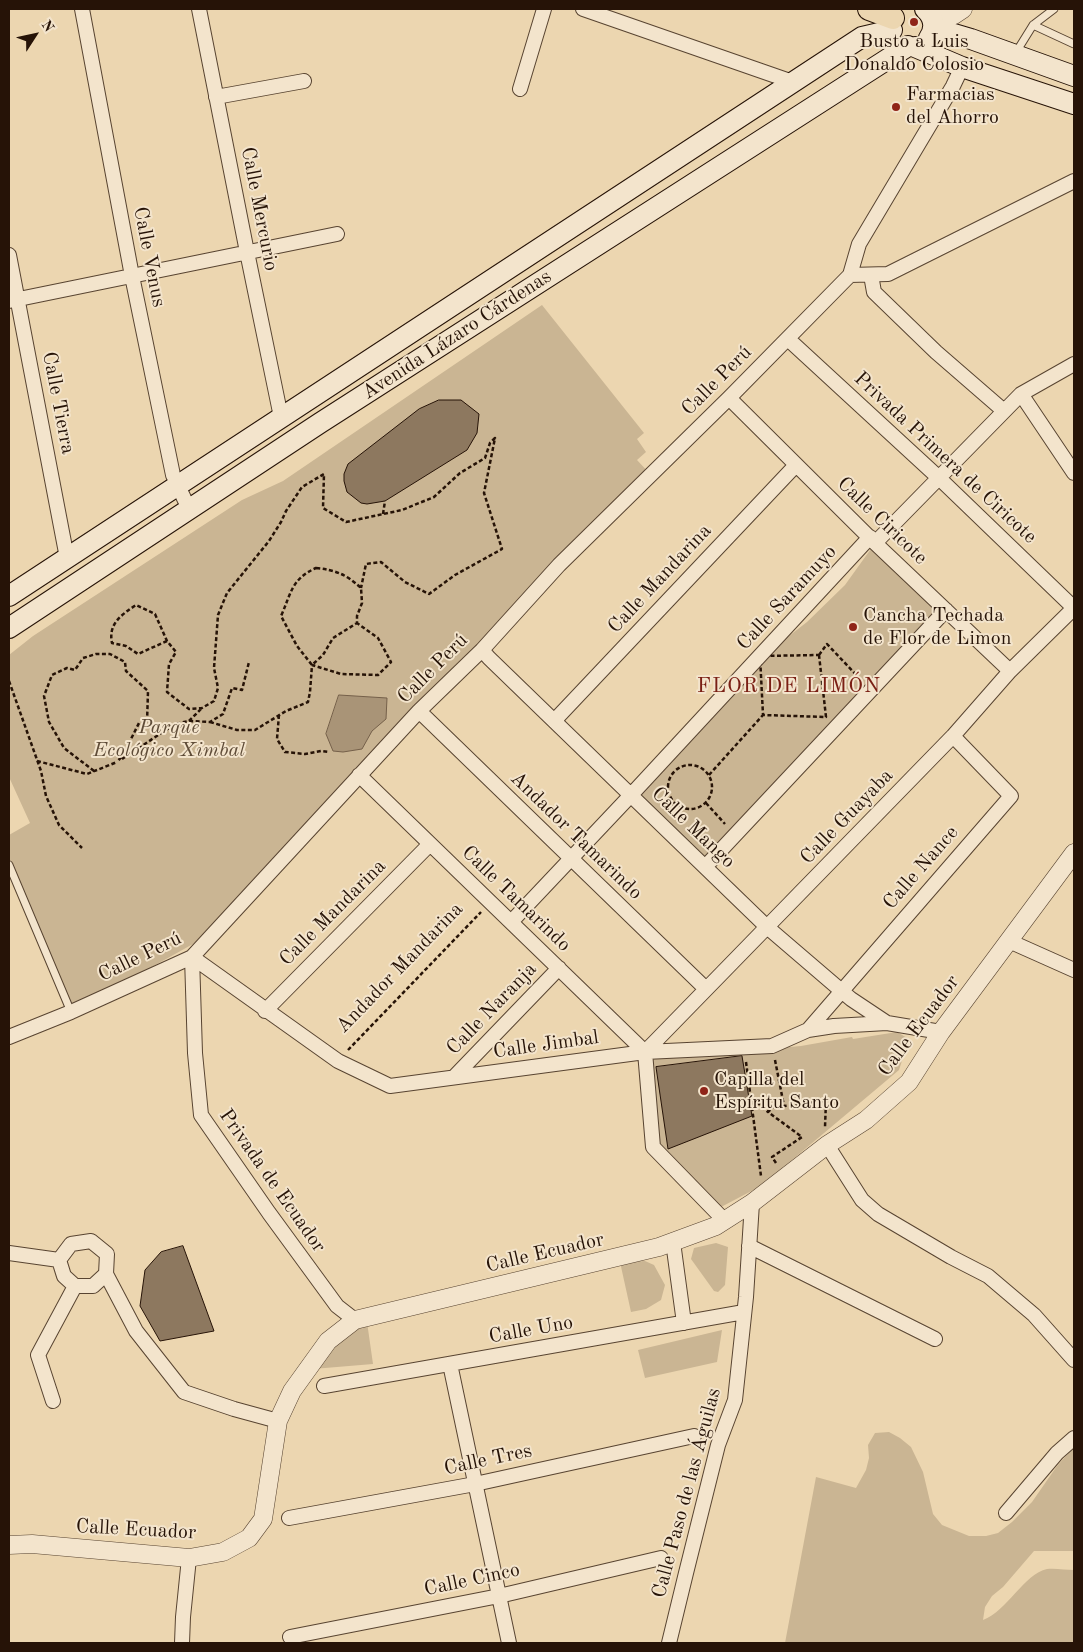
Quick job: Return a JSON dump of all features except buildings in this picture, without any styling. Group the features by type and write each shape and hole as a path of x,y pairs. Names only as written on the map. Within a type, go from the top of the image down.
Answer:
{"main road":[{"path":"869,9 895,19 897,40 911,47 962,67 1074,104"},
{"name":"Avenida Lázaro Cárdenas","path":"9,596 862,37 895,19"},
{"name":"Avenida Lázaro Cárdenas","path":"9,628 320,423 911,47 922,45 932,35 931,19"},
{"path":"931,19 971,38 1074,76"}],"street":[{"name":"Calle Venus","path":"82,9 132,276 173,475 189,509"},
{"name":"Calle Mercurio","path":"199,9 281,417"},
{"path":"520,89 544,9"},
{"path":"583,9 793,82"},
{"path":"931,19 954,15 963,9"},
{"name":"Calle Perú","path":"9,1036 71,1012 192,957 359,775 482,650 559,565 729,398 850,275 859,244 948,95 962,67"},
{"path":"216,97 304,81"},
{"path":"850,275 888,274 1074,181"},
{"path":"13,300 337,234"},
{"name":"Calle Tierra","path":"9,255 13,300 67,558"},
{"path":"871,275 874,292 936,352 1004,411"},
{"name":"Privada Primera de Ciricote","path":"788,339 939,478 1074,608"},
{"name":"Calle Saramuyo","path":"631,795 760,656 873,540 939,478 1021,394 1074,364"},
{"path":"1021,394 1074,473"},
{"name":"Calle Ciricote","path":"729,398 1010,672"},
{"path":"305,401 320,423"},
{"name":"Calle Mandarina","path":"554,721 796,465"},
{"name":"Calle Guayaba","path":"646,1052 953,736 1010,672 1074,608"},
{"path":"705,867 946,610"},
{"name":"Calle Mango","path":"482,650 767,927 851,999 887,1023"},
{"name":"Andador Tamarindo","path":"419,712 706,990"},
{"name":"Calle Nance","path":"808,1030 1011,796 953,736"},
{"name":"Calle Tamarindo","path":"359,775 646,1052"},
{"path":"512,921 631,795"},
{"name":"Calle Mandarina","path":"265,1011 430,844"},
{"name":"Calle Ecuador","path":"9,1545 32,1544 189,1558 223,1552 249,1538 263,1519 278,1421 292,1391 328,1341 355,1320 659,1247 716,1226 752,1203 827,1146 866,1120 909,1082 941,1032 1074,853"},
{"path":"1009,941 1074,970"},
{"name":"Calle Jimbal","path":"192,957 265,1011 338,1061 390,1086 646,1052 772,1046 808,1030 834,1026 887,1023 941,1032"},
{"name":"Privada de Ecuador","path":"192,957 195,1053 201,1115 337,1306 355,1320"},
{"name":"Calle Naranja","path":"454,1077 559,968"},
{"path":"646,1052 652,1147 724,1221"},
{"path":"827,1146 862,1200 878,1214 951,1257 988,1276 1034,1315 1074,1360"},
{"name":"Calle Paso de las Águilas","path":"669,1643 718,1445 735,1400 752,1203"},
{"path":"59,1260 71,1244 91,1241 107,1254 106,1274 136,1331 184,1392 234,1409 278,1421"},
{"path":"673,1242 684,1323"},
{"path":"749,1246 935,1339"},
{"path":"9,1253 59,1260"},
{"path":"59,1260 64,1276 75,1286 93,1286 106,1274"},
{"path":"53,1401 38,1355 75,1286"},
{"name":"Calle Uno","path":"324,1386 744,1312"},
{"path":"450,1364 509,1643"},
{"name":"Calle Tres","path":"289,1518 475,1484 694,1436"},
{"path":"1006,1513 1057,1453 1074,1438"},
{"path":"182,1643 189,1558"},
{"name":"Calle Cinco","path":"290,1636 499,1596 662,1558"}],"lane":[{"path":"1015,54 1033,25 1054,9"},
{"path":"1033,25 1074,44"},
{"path":"9,865 71,1012"}],"path":[{"path":"189,721 202,708 214,701 218,688 214,668 218,615 227,593 268,541 302,487 324,474 323,508 346,522 402,510 434,497 460,473 484,458 490,443 495,438 484,492 502,549 455,575 429,594 405,582 381,562 366,564 361,588 362,603 357,616 357,623"},
{"path":"383,514 385,500"},
{"path":"357,623 378,638 391,662 378,675 341,674 312,665 297,646 281,616 296,582 306,572 316,568 331,570 350,577 361,588"},
{"path":"167,641 138,654 126,646 112,643 110,634 119,616 136,605 155,614 167,641 176,652 169,664 167,692 189,709 202,708"},
{"path":"37,761 87,774 117,762 175,724 189,721 210,722 237,730 254,730 279,715 308,702 312,665 323,655 333,638 357,623"},
{"path":"763,715 826,717 819,655 827,644 870,691"},
{"path":"94,771 64,748 48,722 44,696 52,675 67,668 75,670 83,658 96,654 110,654 125,662 126,671 148,691 147,723 139,723 129,748 117,762"},
{"path":"709,775 763,715 760,656 819,655"},
{"path":"210,722 223,714 232,688 242,690 249,662"},
{"path":"9,680 41,771 46,796 59,825 82,848"},
{"path":"279,715 278,739 285,752 305,754 321,751 329,752"},
{"path":"684,766 698,766 709,775 712,782 712,790 711,797 706,803 700,808 693,810 679,807 673,802 668,788 669,780 677,769 684,766"},
{"path":"706,803 735,835"},
{"name":"Andador Mandarina","path":"338,1061 491,902"},
{"path":"772,1046 784,1106 826,1100 824,1138 827,1146"},
{"path":"744,1048 761,1180 767,1176"},
{"path":"751,1097 802,1137 772,1157 780,1169"},
{"path":"768,1112 782,1098"}],"green space":[{"name":"Parque Ecológico Ximbal","path":"542,305 644,433 637,439 646,452 637,460 651,475 193,944 71,1012 9,862 9,835 30,823 9,777 9,655 33,636 242,500 283,481"},
{"path":"873,546 942,610 705,865 635,796 757,661 807,622 845,585"},
{"path":"897,1032 909,1039 899,1070 761,1186 721,1207 660,1143 649,1055 745,1051 801,1046 852,1037 853,1039"},
{"path":"716,1243 728,1247 725,1285 718,1292 714,1291 691,1259 694,1248"},
{"path":"645,1261 654,1265 665,1285 661,1300 646,1309 631,1312 620,1262"},
{"path":"367,1322 373,1364 313,1369 333,1341"},
{"path":"722,1330 717,1362 645,1378 638,1350"},
{"path":"889,1432 911,1447 923,1472 933,1514 942,1525 969,1536 986,1536 998,1533 1012,1522 1032,1502 1057,1466 1074,1447 1074,1551 1034,1551 1003,1587 992,1596 985,1607 983,1620 1000,1609 1023,1585 1039,1572 1047,1569 1074,1570 1074,1643 785,1643 816,1477 856,1488 866,1470 869,1458 868,1445 875,1433"}],"shaded area":[{"path":"339,695 387,698 386,719 372,731 362,749 343,752 333,751 326,734"}],"place":[{"name":"Busto a Luis Donaldo Colosio","path":"914,22"},
{"name":"Farmacias del Ahorro","path":"896,107"},
{"name":"Cancha Techada de Flor de Limon","path":"853,627"},
{"name":"Capilla del Espíritu Santo","path":"704,1091"}],"district":[{"name":"FLOR DE LIMÓN","path":"789,686"}]}
